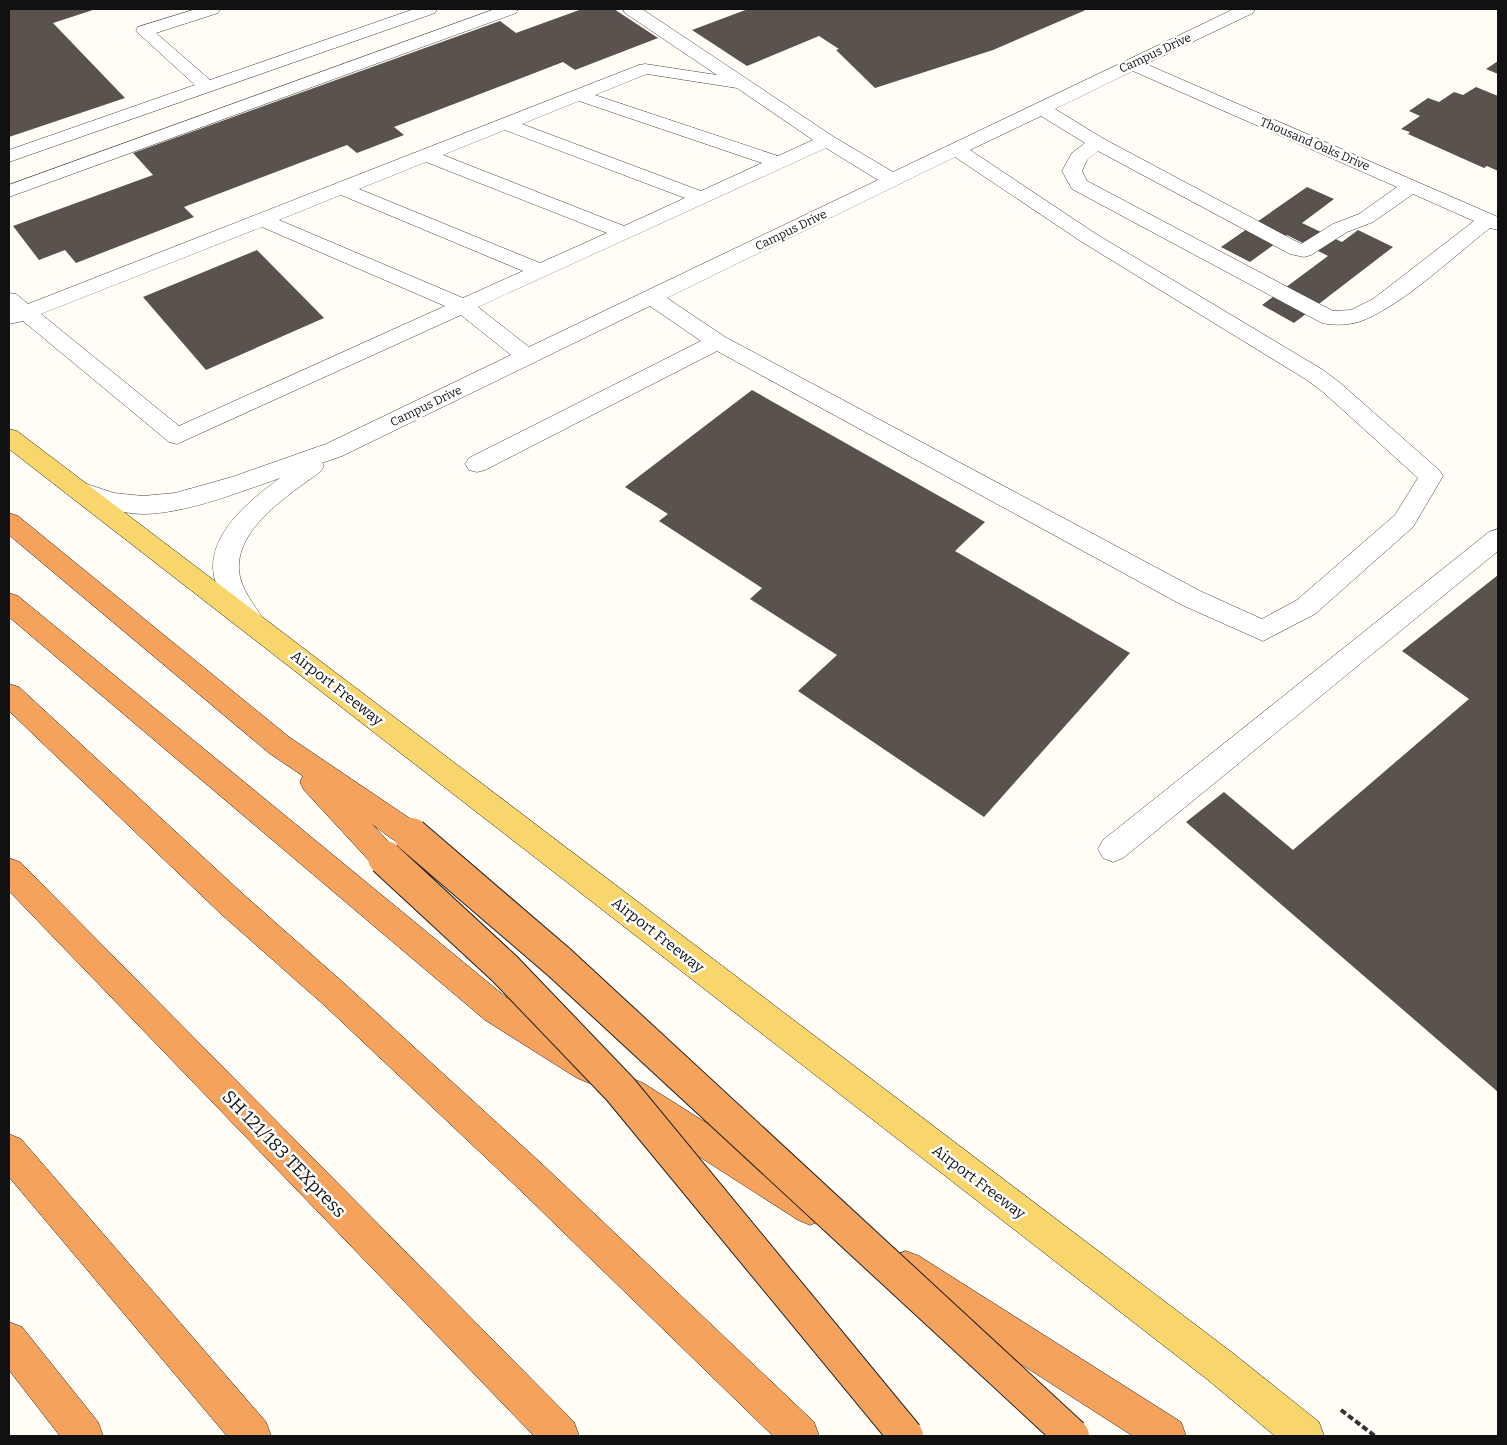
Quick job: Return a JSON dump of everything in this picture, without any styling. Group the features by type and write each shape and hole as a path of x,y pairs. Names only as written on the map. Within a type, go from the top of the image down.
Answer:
{"highway":[{"path":"9,522 279,745 411,835 560,963 1072,1436"},
{"path":"9,603 496,1009 1168,1436"},
{"path":"9,695 232,904 335,995 515,1163 800,1436"},
{"path":"279,745 385,858 506,969 620,1088 906,1436"},
{"name":"SH 121/183 TEXpress","path":"9,871 560,1436"},
{"path":"9,1151 252,1436"},
{"path":"9,1340 84,1436"}],"main road":[{"name":"Airport Freeway","path":"9,437 1221,1367 1305,1436"}],"street":[{"path":"206,86 144,30 212,9"},
{"path":"9,156 429,9"},
{"path":"9,191 510,9"},
{"path":"631,9 827,141 894,181"},
{"name":"Campus Drive","path":"75,488 112,501 143,505 175,502 232,486 334,450 894,181 1040,107 1247,9"},
{"name":"Thousand Oaks Drive","path":"1130,64 1493,222"},
{"path":"18,316 645,69 744,84"},
{"path":"578,95 779,163"},
{"path":"1040,107 1097,142 1297,250 1304,251 1340,228 1366,218 1412,186"},
{"path":"505,124 702,198"},
{"path":"9,299 18,316 177,436 827,141"},
{"path":"1097,142 1078,157 1072,170 1079,185 1330,318 1355,316 1380,304 1447,252 1493,222"},
{"path":"652,297 717,342 1191,598 1263,631 1306,608 1404,521 1432,476 1331,386 1133,267 1013,190 957,150"},
{"path":"428,156 625,233"},
{"path":"343,189 541,271"},
{"path":"263,220 463,306 528,357"},
{"path":"477,464 717,342"},
{"name":"Campus Drive","path":"253,624 232,591 226,574 226,559 230,544 247,519 334,450"},
{"path":"1113,849 1498,538"}],"building":[{"path":"9,9 96,9 53,23 125,98 9,137"},
{"path":"582,9 614,9 658,38 575,70 563,62 394,127 404,135 357,153 347,145 184,207 194,217 76,263 65,250 39,260 13,226 153,175 133,153 500,21 516,33"},
{"path":"748,9 1088,9 993,50 875,88 836,50 839,49 819,36 747,66 692,30"},
{"path":"1498,61 1498,74 1486,69"},
{"path":"1476,87 1498,96 1498,171 1487,166 1484,168 1408,134 1410,132 1401,129 1420,116 1409,111 1428,98 1439,102 1454,92 1463,95"},
{"path":"1307,187 1334,199 1302,223 1342,242 1358,230 1393,247 1294,323 1262,305 1328,256 1287,235 1250,262 1221,247"},
{"path":"257,250 324,318 206,370 143,297"},
{"path":"752,390 985,522 955,551 1130,653 984,817 798,691 837,655 750,599 762,588 659,521 668,514 625,487"},
{"path":"1498,575 1498,1092 1186,822 1224,792 1293,850 1469,699 1402,651"}]}
